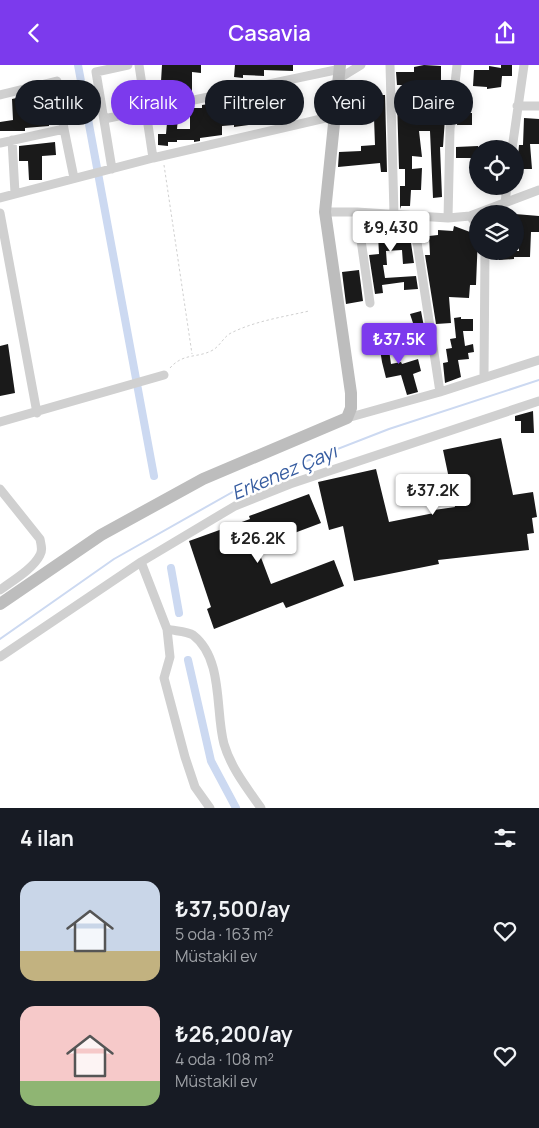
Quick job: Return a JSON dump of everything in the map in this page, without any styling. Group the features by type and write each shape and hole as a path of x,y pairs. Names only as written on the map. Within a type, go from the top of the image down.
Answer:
{"street":[{"path":"111,169 96,72 128,65"},
{"path":"139,65 141,80"},
{"path":"195,100 361,65"},
{"path":"390,65 394,214"},
{"path":"448,218 450,129 457,65"},
{"path":"513,140 524,65"},
{"path":"0,95 57,81 74,178"},
{"path":"518,106 539,106"},
{"path":"104,119 111,118"},
{"path":"0,198 158,157 314,121"},
{"path":"150,125 158,157"},
{"path":"333,125 325,211 351,393 351,408 348,418"},
{"path":"0,143 64,129"},
{"path":"12,141 15,193"},
{"path":"500,205 539,190"},
{"path":"505,203 506,195"},
{"path":"325,211 448,218 469,216"},
{"path":"358,212 370,303"},
{"path":"0,213 37,413"},
{"path":"413,216 440,392"},
{"path":"484,377 485,260"},
{"path":"0,604 101,535 203,479 348,418 440,392 539,360"},
{"path":"0,423 161,376"},
{"path":"0,657 141,562 234,506 290,483 539,401"},
{"path":"0,489 40,539 42,549 40,556 28,568 0,590"},
{"path":"141,562 167,629 170,657 164,678 185,757 195,787 210,808"},
{"path":"167,629 192,634 202,645 215,673 224,744 238,775 261,808"}],"path":[{"path":"158,157 192,354"},
{"path":"161,376 174,363 192,354 210,352 220,345 229,334 262,322 309,311"}],"building":[{"path":"162,65 201,65 201,73 192,72 192,80 161,80"},
{"path":"235,65 293,65 293,71 264,70 264,76 243,75 243,78 234,77"},
{"path":"424,65 441,66 441,80 397,80 396,72 414,72 414,67"},
{"path":"501,65 512,65 512,76 502,76 501,87 487,89 487,87 473,86 474,70 489,70 489,66 501,68"},
{"path":"385,95 387,172 381,172 380,163 338,167 339,152 361,151 361,146 375,145 374,125 384,125"},
{"path":"15,98 15,125 49,126 25,128 25,131 0,131 0,122 13,120 12,99"},
{"path":"202,105 205,105 205,125 234,125 222,126 222,135 200,138 200,141 177,140 177,142 168,142 168,146 158,145 158,134 166,134 167,125 177,125 177,129 190,129 190,125 195,125 195,108 202,108"},
{"path":"524,118 539,119 539,144 530,144 532,169 524,169"},
{"path":"398,125 445,125 443,147 440,147 442,197 433,198 430,131 419,131 422,157 412,156 412,169 422,168 421,190 411,190 410,206 401,206 400,209 400,186 405,186 405,169 399,169"},
{"path":"55,142 56,155 42,156 42,180 29,180 28,161 19,161 19,146"},
{"path":"469,146 469,158 456,158 456,147"},
{"path":"524,215 539,216 539,232 531,232 530,257 524,257"},
{"path":"365,219 381,220 381,227 408,223 414,263 403,264 402,250 386,251 387,265 383,265 385,278 416,276 418,289 404,290 404,282 382,285 383,293 375,294 369,255 379,254 378,235 369,235 368,224 365,224"},
{"path":"454,226 469,232 469,260 477,260 476,285 470,285 469,298 449,297 451,323 436,324 425,255 430,255 429,236 438,235 438,230 453,231"},
{"path":"359,270 363,301 346,304 342,272"},
{"path":"421,311 424,327 409,330 408,324 413,323 410,314"},
{"path":"461,317 461,319 473,319 473,331 463,331 465,346 473,344 474,352 468,353 469,359 458,360 461,377 445,383 443,363 448,362 446,349 452,348 450,339 456,338 454,318"},
{"path":"396,334 397,342 388,343 391,364 401,362 402,364 418,359 421,371 413,374 418,392 407,395 401,375 386,378 378,337"},
{"path":"8,344 15,393 0,396 0,346"},
{"path":"533,411 534,433 521,433 521,421 515,421 515,416"},
{"path":"501,438 513,495 533,492 537,517 532,518 534,533 527,534 529,550 438,560 439,564 354,581 343,526 329,530 318,482 376,469 389,522 434,513 434,510 455,507 443,450"},
{"path":"309,494 321,523 257,547 271,584 334,560 344,586 286,608 283,602 214,629 207,609 211,607 189,541 250,519 249,516"}],"waterway":[{"path":"78,65 154,476"},
{"name":"Erkenez Çayı","path":"0,639 114,559 245,485 389,429 539,380"},
{"path":"171,568 179,613"},
{"path":"188,660 211,761 236,808"}]}
